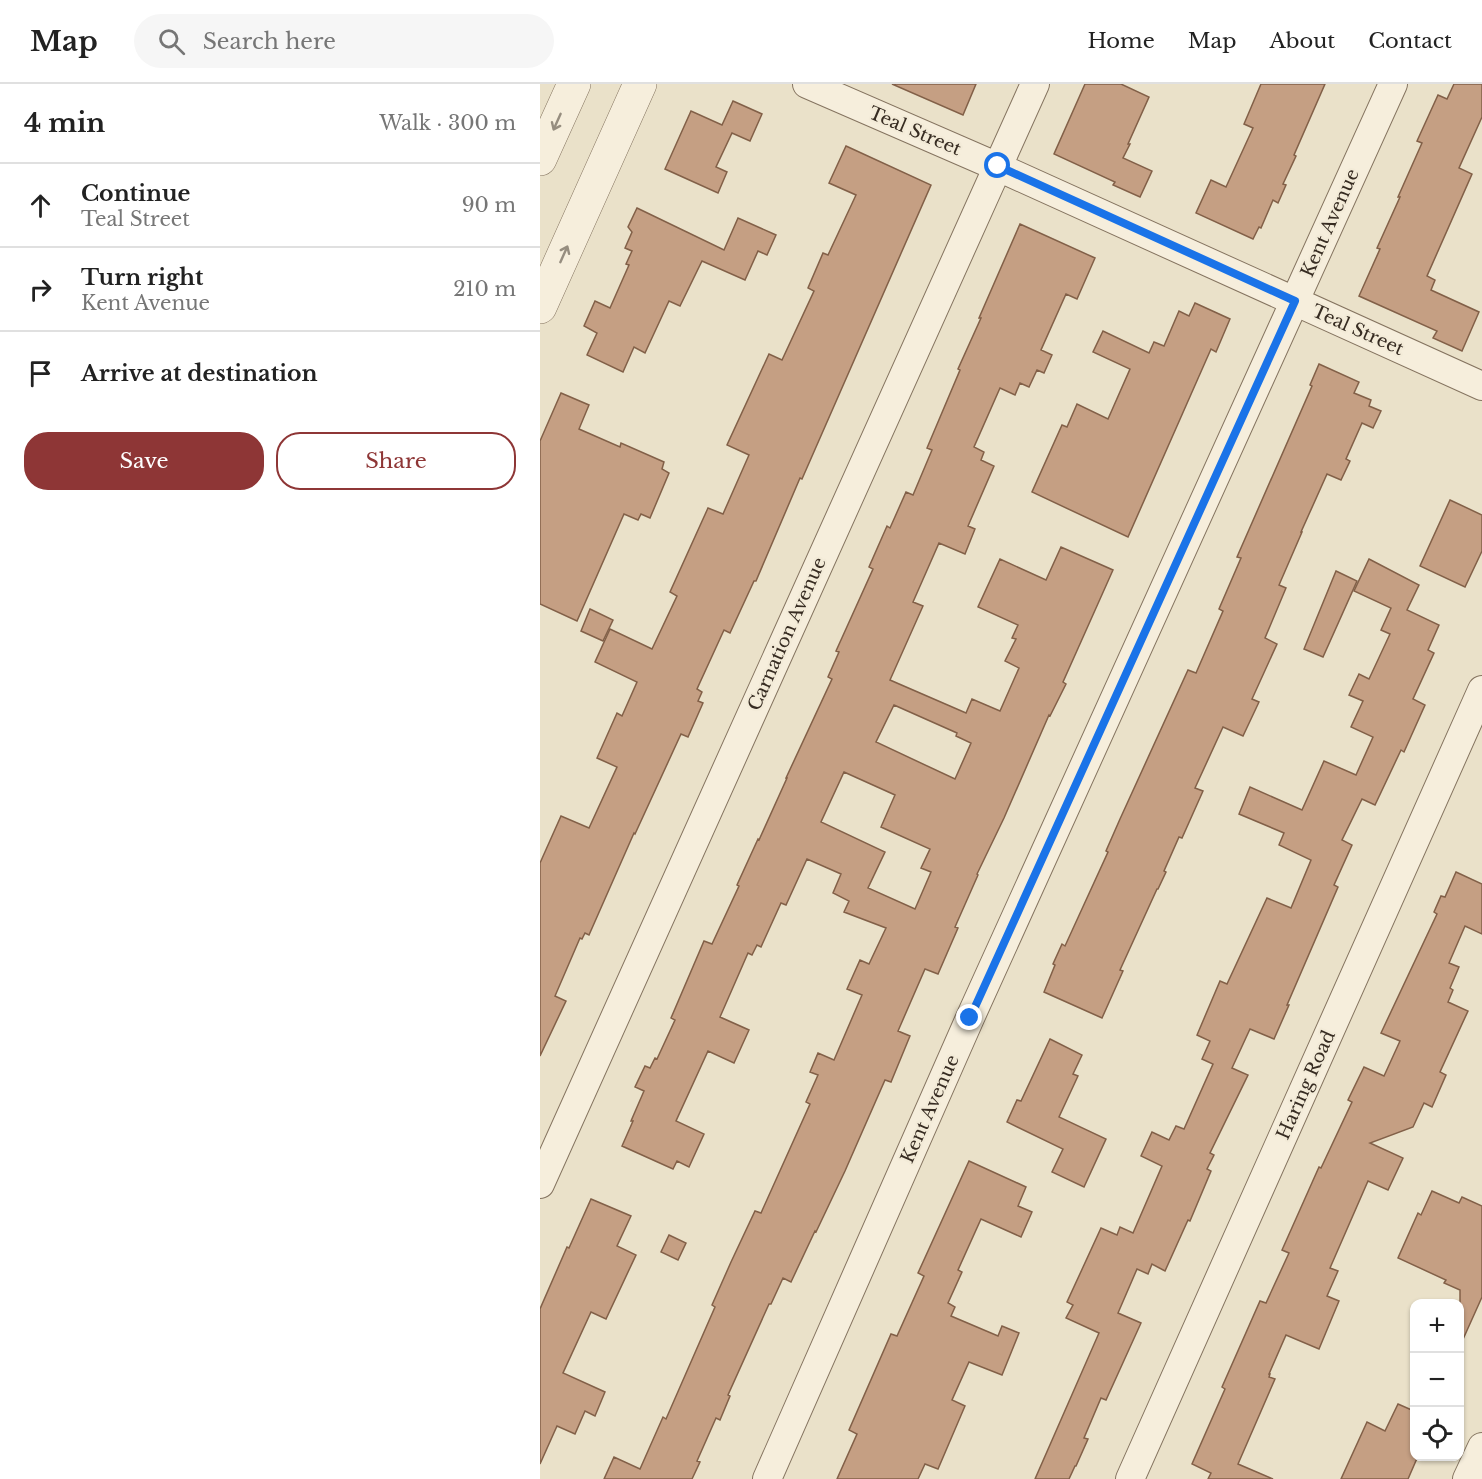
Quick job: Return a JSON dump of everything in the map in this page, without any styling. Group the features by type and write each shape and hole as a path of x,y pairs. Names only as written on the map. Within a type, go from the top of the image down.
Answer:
{"street":[{"path":"540,159 574,84"},
{"path":"540,307 640,84"},
{"name":"Teal Street","path":"807,84 998,166 1482,386"},
{"name":"Carnation Avenue","path":"540,1184 1035,84"},
{"name":"Kent Avenue","path":"767,1479 970,1018 1393,84"},
{"name":"Haring Road","path":"1130,1479 1482,690"},
{"path":"1467,1479 1482,1447"}],"building":[{"path":"892,84 976,84 963,115"},
{"path":"1085,84 1121,84 1149,97 1123,158 1152,171 1140,197 1113,185 1115,182 1054,154"},
{"path":"1261,84 1325,84 1294,155 1296,156 1283,184 1286,185 1278,203 1273,200 1261,228 1259,227 1253,239 1196,213 1211,180 1226,187 1253,128 1244,124"},
{"path":"1454,84 1482,84 1482,117 1459,168 1472,174 1427,276 1435,280 1431,290 1479,312 1462,351 1433,338 1437,331 1359,296 1422,143 1417,141 1438,95 1447,99"},
{"path":"733,101 762,114 750,141 732,133 716,167 727,172 718,193 665,169 691,111 722,125"},
{"path":"846,146 931,185 756,581 730,633 724,630 697,689 702,692 698,701 703,703 688,737 681,734 589,935 585,933 582,939 580,938 555,996 566,1001 540,1056 540,863 561,816 589,828 617,767 597,758 617,713 622,716 637,682 595,662 610,629 652,649 677,596 670,592 708,508 723,514 749,455 727,445 769,354 782,360 814,291 808,288 823,253 828,255 856,195 829,183"},
{"path":"637,208 724,250 738,218 776,235 767,255 758,251 745,280 702,261 680,306 669,301 645,353 634,347 623,372 587,355 597,333 584,326 595,301 610,308 629,265 626,264 632,251 625,248 632,232 628,227"},
{"path":"1020,224 1095,258 1077,299 1066,294 1041,350 1052,355 1044,373 1037,370 1029,387 1020,383 1015,395 1000,388 974,447 984,452 981,460 994,466 968,526 975,529 965,554 939,543 913,602 923,606 890,680 966,713 972,699 1000,711 1019,668 1005,661 1016,639 1012,638 1018,625 978,607 1000,559 1046,580 1061,547 1113,570 1063,682 1066,684 1049,715 977,874 955,927 958,928 938,974 925,969 898,1031 910,1036 891,1082 885,1080 845,1171 791,1282 783,1278 769,1304 728,1395 730,1396 720,1420 716,1418 697,1461 700,1462 692,1479 604,1479 614,1457 640,1469 663,1417 666,1419 715,1307 712,1305 731,1262 755,1211 761,1213 810,1104 806,1102 818,1075 810,1072 818,1053 834,1060 862,995 847,989 860,960 869,964 886,928 844,912 849,901 833,893 841,874 807,859 786,905 781,903 761,947 757,945 752,955 748,953 720,1017 749,1030 734,1063 708,1051 676,1121 704,1134 689,1167 677,1161 673,1169 622,1146 644,1091 635,1087 645,1066 650,1068 655,1058 657,1059 675,1020 671,1018 704,941 712,944 832,679 828,677 839,652 836,651 873,569 869,567 887,526 890,528 906,492 913,495 932,450 927,448 981,318 979,318","holes":["894,705 957,733 956,736 971,743 955,779 876,742","844,772 895,795 881,827 930,849 921,868 931,872 915,909 868,888 885,852 821,822"]},
{"path":"1195,303 1230,319 1216,352 1211,349 1128,537 1032,492 1062,425 1067,427 1077,404 1108,419 1130,369 1093,352 1103,331 1149,353 1154,342 1164,346 1179,311 1189,316"},
{"path":"1319,364 1359,382 1354,393 1371,400 1369,406 1381,411 1373,428 1362,423 1346,459 1350,461 1341,480 1327,474 1279,585 1286,588 1265,638 1277,644 1252,699 1259,702 1243,736 1223,727 1195,788 1203,791 1182,838 1179,837 1164,871 1166,872 1120,970 1123,971 1102,1018 1044,992 1055,965 1053,964 1062,944 1065,946 1188,670 1196,673 1223,611 1219,609 1241,558 1237,557 1312,386 1310,385"},
{"path":"561,393 589,405 579,429 620,447 621,443 664,462 662,469 669,473 650,518 641,514 638,520 624,514 577,621 540,604 540,441"},
{"path":"1450,500 1482,515 1482,551 1465,587 1420,566"},
{"path":"1369,559 1419,585 1407,610 1439,625 1428,650 1434,653 1413,699 1425,705 1404,752 1401,750 1375,805 1362,799 1342,840 1352,845 1334,885 1338,887 1274,1039 1250,1029 1232,1068 1248,1075 1210,1153 1214,1155 1207,1169 1211,1171 1190,1221 1188,1220 1165,1271 1152,1264 1148,1274 1137,1269 1118,1313 1141,1323 1106,1400 1101,1398 1084,1438 1088,1439 1076,1466 1069,1479 1035,1479 1099,1333 1066,1318 1073,1305 1067,1302 1101,1228 1117,1235 1120,1227 1133,1233 1162,1166 1141,1156 1152,1132 1169,1140 1176,1126 1184,1129 1213,1064 1202,1059 1210,1041 1197,1035 1220,981 1227,984 1267,898 1291,908 1311,860 1279,845 1284,833 1239,814 1250,787 1302,810 1324,761 1356,775 1373,737 1351,727 1363,701 1349,695 1359,674 1369,679 1390,634 1381,630 1391,608 1354,591"},
{"path":"1336,571 1357,581 1323,657 1304,649"},
{"path":"590,609 613,620 603,641 581,631"},
{"path":"1456,872 1482,884 1482,934 1465,926 1449,963 1459,967 1450,988 1453,990 1448,1002 1468,1011 1440,1072 1446,1075 1432,1107 1424,1103 1413,1127 1370,1143 1403,1158 1388,1190 1368,1181 1330,1268 1338,1271 1327,1296 1339,1301 1319,1349 1286,1335 1269,1374 1269,1377 1275,1379 1238,1464 1273,1479 1208,1479 1211,1473 1192,1464 1225,1389 1222,1387 1260,1301 1266,1303 1289,1253 1282,1250 1319,1167 1321,1168 1352,1102 1348,1100 1364,1067 1384,1076 1400,1041 1381,1033 1437,914 1434,912 1441,896 1445,897"},
{"path":"1050,1039 1082,1055 1073,1074 1078,1076 1059,1117 1106,1139 1084,1187 1052,1172 1063,1149 1007,1122 1017,1100 1021,1101"},
{"path":"969,1161 1026,1187 1018,1206 1032,1212 1021,1237 981,1219 958,1270 962,1272 948,1303 955,1307 951,1316 998,1336 1002,1326 1019,1333 1002,1375 969,1362 952,1400 965,1406 938,1469 925,1464 918,1479 837,1479 857,1434 849,1430 891,1334 897,1336 924,1276 918,1273"},
{"path":"1432,1191 1459,1203 1462,1197 1482,1206 1482,1297 1464,1337 1464,1299 1460,1299 1460,1290 1444,1283 1446,1280 1398,1258 1418,1213 1421,1215"},
{"path":"591,1199 631,1216 617,1246 636,1255 606,1319 591,1312 563,1373 605,1392 595,1416 585,1411 575,1434 557,1426 540,1464 540,1309"},
{"path":"669,1235 686,1243 678,1260 661,1252"},
{"path":"1398,1404 1410,1409 1410,1461 1416,1461 1408,1479 1341,1479 1367,1422 1385,1431"}],"route":[{"path":"970,1018 1295,301 998,166"}]}
